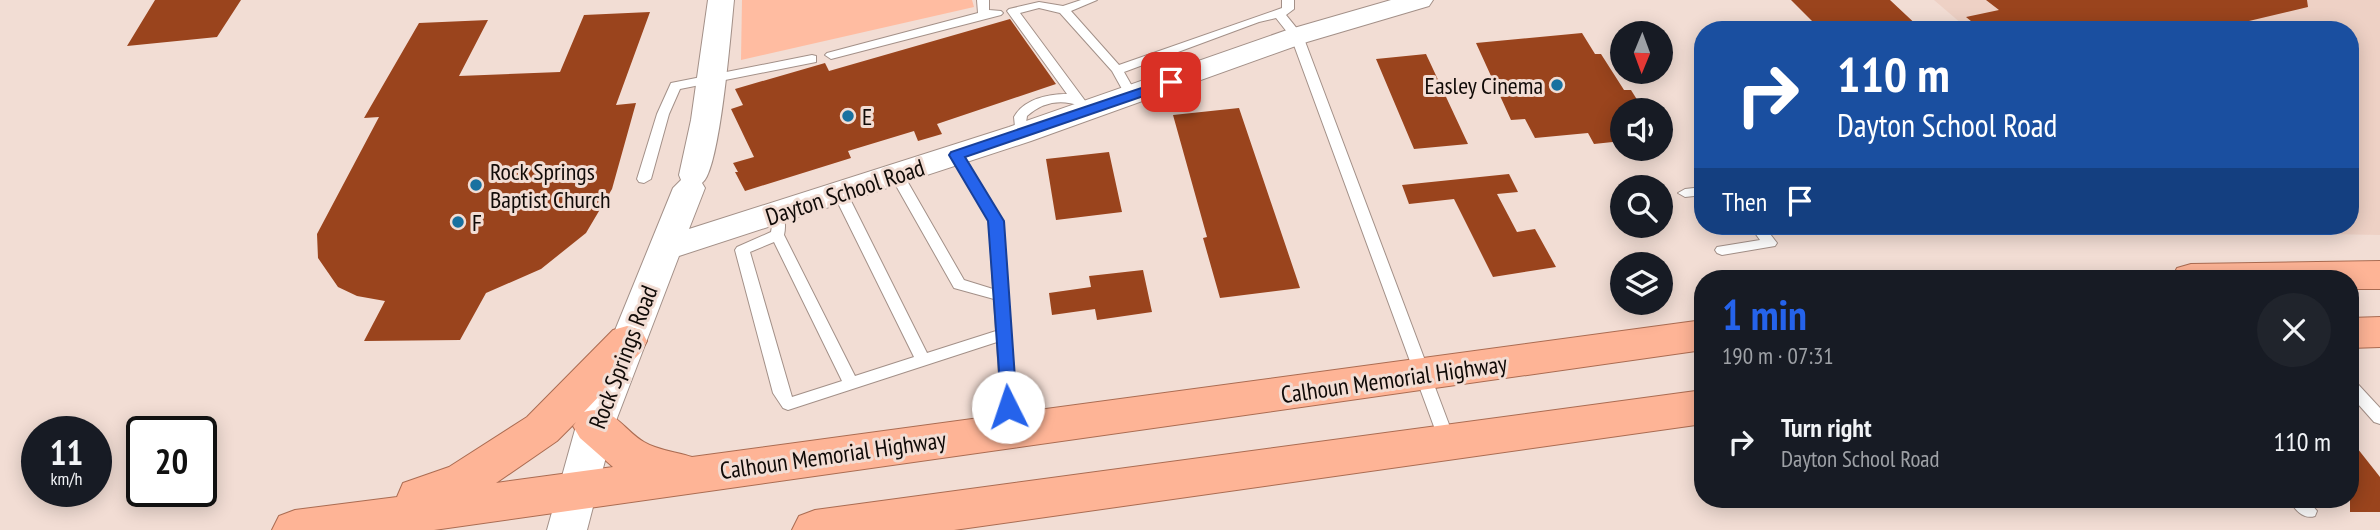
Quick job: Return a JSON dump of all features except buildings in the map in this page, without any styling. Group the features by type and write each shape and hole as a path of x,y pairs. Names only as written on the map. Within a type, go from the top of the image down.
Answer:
{"highway":[{"path":"2359,275 2380,275"},
{"path":"2359,333 2380,332"},
{"name":"Calhoun Memorial Highway","path":"316,527 572,510 693,474 1424,376 1694,336"},
{"path":"316,527 464,481 542,429 627,341"},
{"path":"815,530 1449,445 1694,408"},
{"path":"595,426 631,457 693,474"}],"street":[{"name":"Rock Springs Road","path":"572,510 595,426 692,182 712,80 721,0"},
{"name":"Dayton School Road","path":"667,248 776,225 840,193 1020,134 1083,106 1124,83 1288,25 1420,0"}],"lane":[{"path":"1055,0 1124,83"},
{"path":"831,55 995,11 1029,5 1063,10 1091,0"},
{"path":"1288,0 1288,25 1449,445"},
{"path":"995,11 1083,106"},
{"path":"644,179 663,114 675,86 812,59"},
{"path":"956,155 996,221 1010,431"},
{"path":"897,175 959,284 1001,296"},
{"path":"1685,193 1694,192"},
{"path":"840,193 923,360"},
{"path":"851,384 776,225 742,250 781,393 788,404 851,384 1003,334"},
{"path":"1722,250 1770,243 1764,235"},
{"path":"2359,394 2380,418"}],"shaded area":[{"path":"742,0 972,0 974,7 741,60"},
{"path":"1934,0 2380,0 2380,235 2359,235 2359,21 1958,21"}],"place":[{"name":"Easley Cinema","path":"1557,85"},
{"name":"E","path":"848,116"},
{"name":"Rock Springs Baptist Church","path":"476,185"},
{"name":"F","path":"458,222"}],"route":[{"path":"1008,407 996,221 956,155 1171,82"}]}
